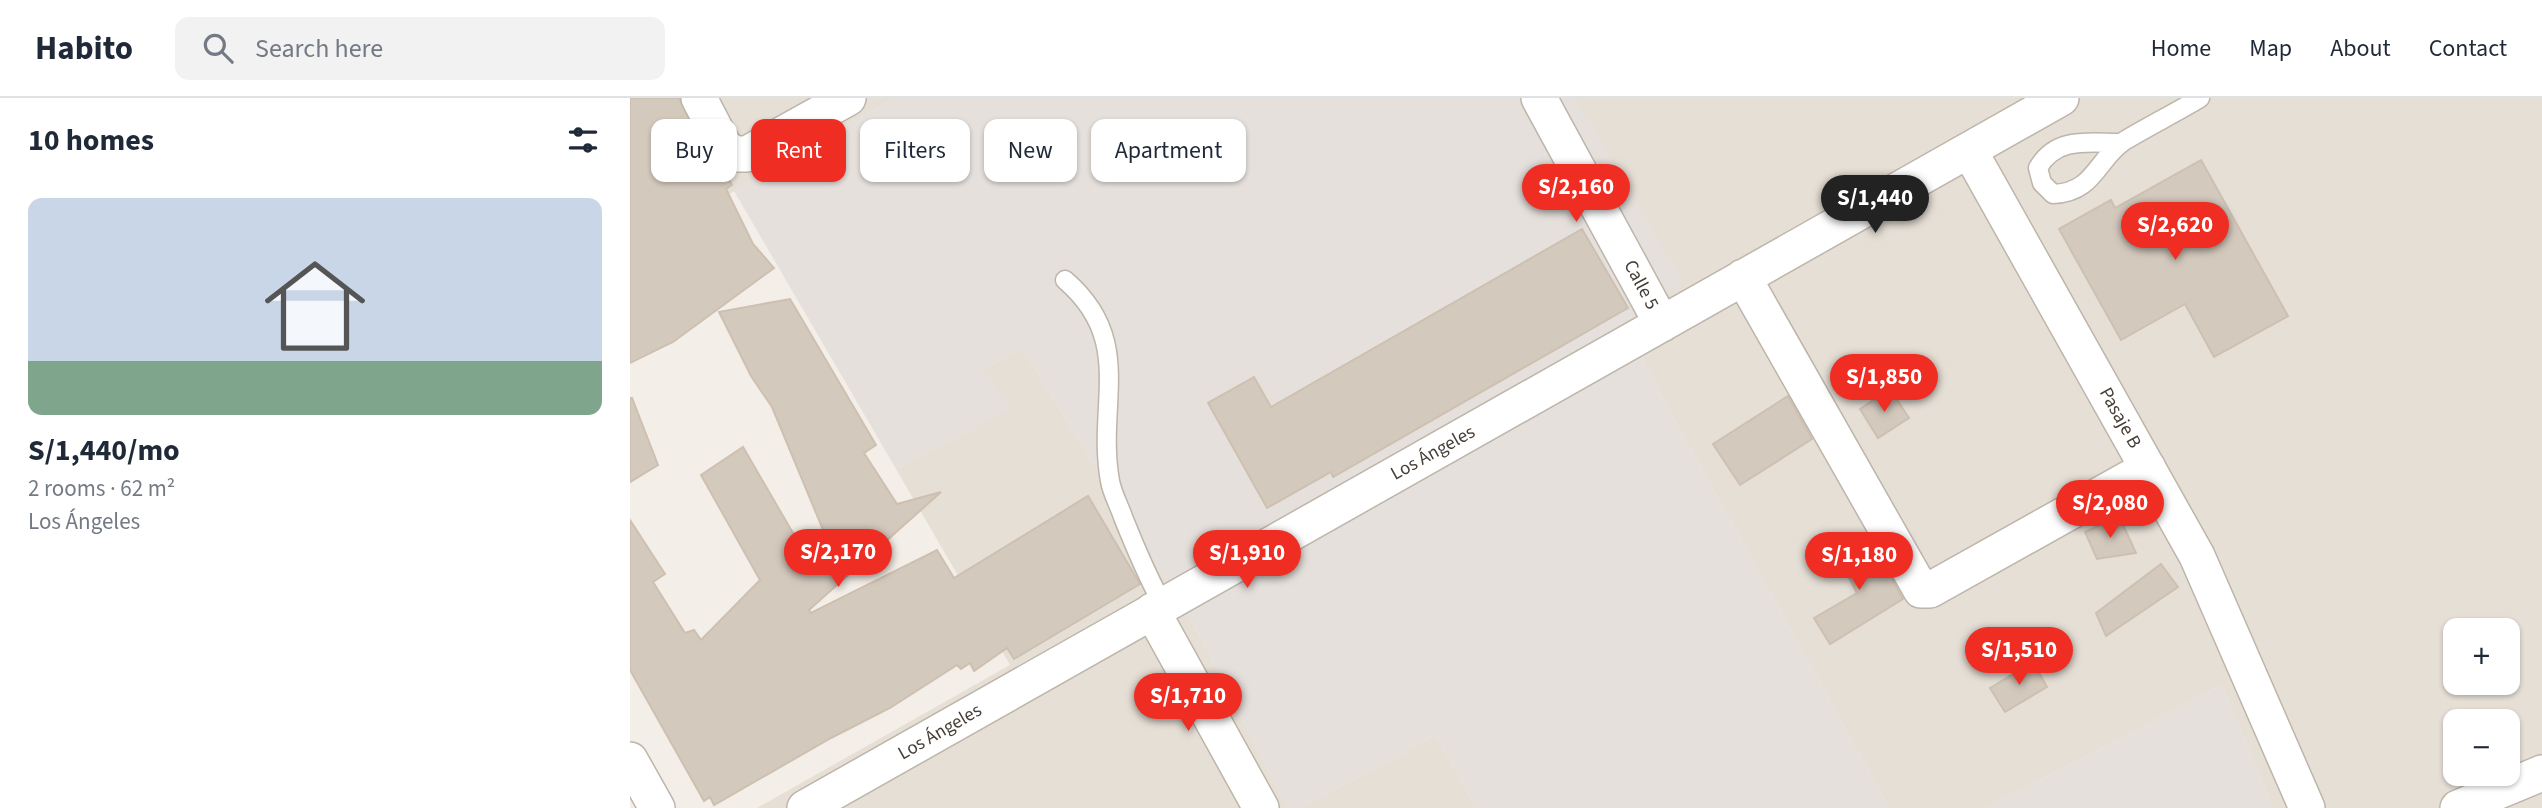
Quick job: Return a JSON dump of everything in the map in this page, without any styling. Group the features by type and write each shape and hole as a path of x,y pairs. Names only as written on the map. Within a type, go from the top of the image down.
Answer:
{"street":[{"path":"699,98 726,148 736,154 747,154 848,98"},
{"name":"Calle 5","path":"1539,98 1662,324"},
{"name":"Los Ángeles","path":"805,808 2061,98"},
{"name":"Pasaje B","path":"1969,150 2197,556 2307,808"},
{"path":"1742,277 1921,590 1930,590 2148,468"},
{"path":"1158,608 1261,808"},
{"path":"630,760 657,808"},
{"path":"2458,808 2542,773"}],"lane":[{"path":"2121,143 2179,104 2200,98"},
{"path":"1065,280 1084,296 1105,338 1110,361 1106,423 1110,483 1158,608"}],"shaded area":[{"path":"630,98 894,98 846,126 846,119 751,119 751,181 630,252"},
{"path":"894,98 1575,98 1683,281 1631,321 1646,368 1889,808 1476,808 1436,735 1301,808 1287,808 1198,632 1022,348 982,370 1011,409 896,469 734,191 751,181 846,182 846,126"},
{"path":"1575,98 2542,98 2542,808 2273,808 2222,685 1987,808 1889,808 1646,368 1631,321"},
{"path":"1022,348 1198,632 1287,808 757,808 1010,665 896,469 1010,409 982,370"},
{"path":"2222,685 2273,808 1987,808"},
{"path":"1436,735 1476,808 1301,808"}],"building":[{"path":"630,98 679,98 689,119 651,119 651,182 730,182 732,185 726,189 753,244 774,268 673,342 630,363"},
{"path":"2201,160 2288,316 2214,357 2185,304 2121,340 2059,229 2111,200 2115,208"},
{"path":"1582,229 1628,308 1333,477 1331,472 1267,508 1208,403 1254,377 1271,407"},
{"path":"790,299 876,445 864,453 897,504 941,492 809,610 811,613 937,550 954,578 1088,496 1140,584 1014,659 1007,648 974,671 970,663 961,669 957,665 890,708 831,738 714,805 710,797 704,801 630,670 630,520 665,574 653,582 685,633 694,630 701,640 760,580 701,475 743,447 815,571 836,561 772,407 751,376 719,312"},
{"path":"1890,389 1909,418 1878,438 1860,409"},
{"path":"1788,396 1812,439 1740,485 1713,444"},
{"path":"630,398 658,465 630,482"},
{"path":"2119,516 2136,553 2097,559 2085,532"},
{"path":"1865,535 1886,575 1889,574 1903,599 1830,644 1814,618 1857,593 1835,551"},
{"path":"2161,564 2178,587 2106,636 2096,613"},
{"path":"2033,662 2047,687 2005,712 1990,688"}]}
